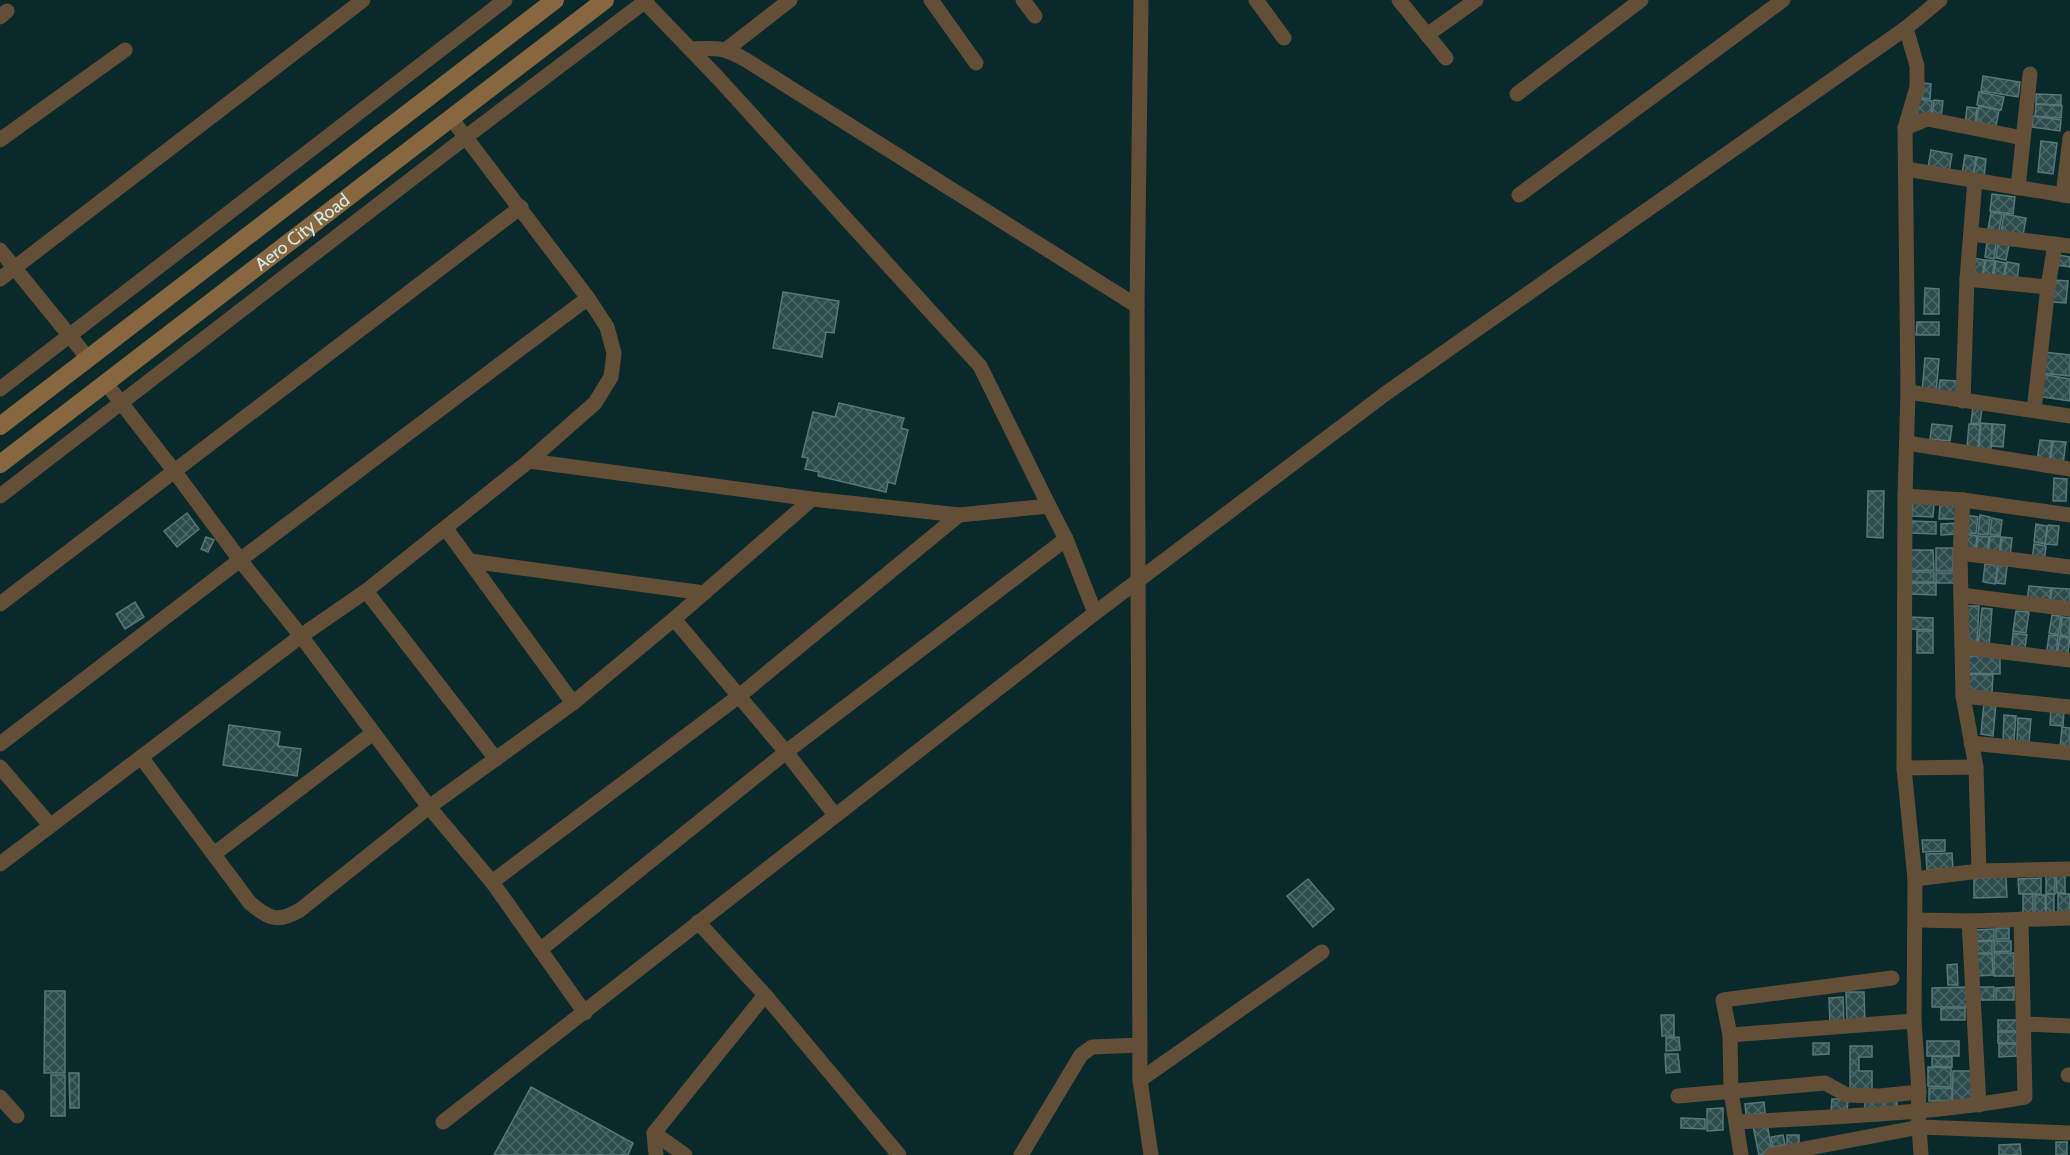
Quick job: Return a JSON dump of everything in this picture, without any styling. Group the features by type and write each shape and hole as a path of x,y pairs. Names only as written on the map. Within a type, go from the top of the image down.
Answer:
{"street":[{"path":"0,279 363,0"},
{"path":"0,389 505,0"},
{"name":"Aero City Road","path":"0,426 555,0"},
{"name":"Aero City Road","path":"0,464 605,0"},
{"path":"0,496 645,0 980,366 1066,539 1095,613"},
{"path":"727,49 790,0"},
{"path":"931,0 976,63"},
{"path":"1023,0 1035,16"},
{"path":"1141,0 1137,306 1140,1080 1151,1155"},
{"path":"1256,0 1284,38"},
{"path":"1400,0 1446,58"},
{"path":"1427,35 1476,0"},
{"path":"1517,94 1641,0"},
{"path":"1519,195 1783,0"},
{"path":"443,1122 1095,613 1385,394 1906,28 1940,0"},
{"path":"1906,28 1917,66 1917,87 1905,128 1908,392 1905,496 1904,768 1915,879 1914,1022 1920,1092 1918,1112 1921,1155"},
{"path":"691,49 727,49 1137,306"},
{"path":"0,140 125,50"},
{"path":"2018,188 2030,74"},
{"path":"0,864 446,529 595,403 611,377 614,353 607,327 588,297 452,118"},
{"path":"1905,128 1927,119 2023,138"},
{"path":"1906,169 2066,195 2070,138"},
{"path":"1963,401 1967,279 1975,180"},
{"path":"0,604 521,207"},
{"path":"1971,234 2063,245 2048,287 2034,410"},
{"path":"0,250 87,357"},
{"path":"1967,279 2048,287"},
{"path":"0,744 588,297"},
{"path":"105,382 240,560 301,636 429,807 492,882 585,1012"},
{"path":"1908,392 2070,416"},
{"path":"1907,443 2070,469"},
{"path":"529,461 812,499 959,515 1049,506"},
{"path":"1905,496 1963,500 2070,515"},
{"path":"141,757 250,903 262,913 275,919 288,917 300,910 429,807 573,703 812,499"},
{"path":"1963,500 1960,553 1963,696 1976,767 1979,871"},
{"path":"492,882 738,696 959,515"},
{"path":"446,529 573,703"},
{"path":"540,950 786,752 1066,539"},
{"path":"1960,553 2070,567"},
{"path":"470,561 704,593"},
{"path":"366,591 496,759"},
{"path":"1961,595 2070,609"},
{"path":"674,619 786,752 835,815"},
{"path":"1962,647 2070,660"},
{"path":"1963,696 2070,707"},
{"path":"214,854 374,733"},
{"path":"1971,743 2070,753"},
{"path":"1904,768 1976,767"},
{"path":"0,768 50,825"},
{"path":"1915,879 1979,871 2070,869"},
{"path":"1916,920 2070,918"},
{"path":"1737,1122 1918,1112 2025,1097 2021,919"},
{"path":"1969,921 1979,1105"},
{"path":"699,922 765,995 899,1155"},
{"path":"1140,1080 1322,952"},
{"path":"1741,1155 1731,1090 1730,1035 1723,1000 1892,978"},
{"path":"656,1155 654,1133 765,995"},
{"path":"1730,1035 1914,1022"},
{"path":"2024,1024 2070,1026"},
{"path":"1021,1155 1081,1055 1092,1047 1140,1045"},
{"path":"1678,1096 1826,1083 1847,1095 1880,1096 1920,1092"},
{"path":"0,1097 17,1116"},
{"path":"1772,1155 1920,1128 2070,1133"},
{"path":"654,1133 685,1155"}],"building":[{"path":"1983,76 2020,82 2018,97 1981,91"},
{"path":"1923,83 1931,84 1930,99 1922,98"},
{"path":"1979,92 2004,97 2001,110 1977,105"},
{"path":"2036,94 2061,95 2061,105 2036,104"},
{"path":"1918,99 1932,101 1931,117 1917,116"},
{"path":"1934,100 1943,101 1941,118 1932,117"},
{"path":"2036,104 2062,106 2061,118 2035,116"},
{"path":"1979,106 1999,110 1996,126 1976,122"},
{"path":"1967,107 1977,108 1975,126 1965,125"},
{"path":"2033,116 2061,120 2060,131 2032,127"},
{"path":"2041,141 2057,143 2053,174 2038,172"},
{"path":"1931,150 1952,154 1949,172 1928,168"},
{"path":"1965,155 1976,157 1973,176 1962,174"},
{"path":"1977,157 1986,159 1984,178 1973,176"},
{"path":"1992,194 2015,197 2013,214 1990,211"},
{"path":"1991,212 2002,214 1999,231 1988,229"},
{"path":"2004,214 2026,218 2023,236 2001,232"},
{"path":"1987,242 1996,244 1994,259 1985,257"},
{"path":"1998,243 2009,245 2006,260 1996,258"},
{"path":"2058,255 2070,257 2070,267 2057,265"},
{"path":"1973,258 1985,260 1982,276 1971,274"},
{"path":"1986,260 1995,261 1992,276 1983,275"},
{"path":"1996,261 2006,263 2003,279 1993,277"},
{"path":"2007,262 2019,264 2017,281 2004,279"},
{"path":"2053,280 2068,281 2066,303 2051,302"},
{"path":"1925,288 1939,289 1939,314 1924,314"},
{"path":"783,292 839,301 834,333 826,332 822,357 773,348"},
{"path":"1917,322 1939,322 1939,335 1916,335"},
{"path":"2044,352 2070,355 2070,376 2041,373"},
{"path":"1925,358 1939,359 1936,393 1922,392"},
{"path":"2041,374 2070,379 2070,401 2037,396"},
{"path":"1940,380 1957,381 1956,397 1938,395"},
{"path":"839,403 904,418 901,428 908,430 895,484 888,482 886,492 818,476 819,472 805,469 808,458 802,457 813,412 835,417"},
{"path":"1973,406 1982,407 1980,424 1971,423"},
{"path":"1981,423 1992,424 1991,450 1979,449"},
{"path":"1932,424 1952,426 1950,441 1930,439"},
{"path":"1969,424 1980,425 1978,449 1967,447"},
{"path":"1993,424 2005,425 2003,447 1991,446"},
{"path":"2040,440 2052,441 2049,462 2037,461"},
{"path":"2053,441 2066,442 2063,464 2050,462"},
{"path":"2054,478 2067,479 2066,501 2053,501"},
{"path":"1868,491 1884,491 1883,538 1867,537"},
{"path":"1913,502 1934,503 1933,517 1912,516"},
{"path":"1940,505 1956,506 1956,519 1939,519"},
{"path":"187,513 199,529 177,547 164,531"},
{"path":"1965,515 1978,517 1976,534 1963,532"},
{"path":"1980,515 1990,517 1988,535 1978,534"},
{"path":"1992,518 2002,520 2000,536 1990,534"},
{"path":"1912,521 1936,522 1936,534 1911,533"},
{"path":"1957,523 1957,534 1941,535 1941,524"},
{"path":"2036,524 2047,526 2045,544 2034,542"},
{"path":"2048,525 2059,526 2057,545 2045,544"},
{"path":"1964,534 1977,536 1975,553 1962,551"},
{"path":"1978,536 1989,537 1987,554 1976,553"},
{"path":"1990,536 2001,537 1999,556 1988,555"},
{"path":"206,537 214,540 208,552 201,549"},
{"path":"2002,537 2012,538 2010,557 2000,555"},
{"path":"2034,544 2046,546 2044,562 2032,561"},
{"path":"1936,548 1953,548 1953,571 1936,571"},
{"path":"1910,550 1933,550 1934,570 1911,571"},
{"path":"1985,564 1998,565 1995,584 1983,582"},
{"path":"1998,565 2007,566 2005,584 1996,583"},
{"path":"1910,572 1934,572 1934,582 1911,582"},
{"path":"1936,573 1954,573 1954,583 1936,583"},
{"path":"1910,583 1936,583 1936,595 1910,594"},
{"path":"2029,586 2051,588 2049,604 2027,601"},
{"path":"2052,588 2070,589 2070,606 2050,604"},
{"path":"135,602 144,617 125,629 116,614"},
{"path":"1965,606 1979,606 1977,644 1964,644"},
{"path":"1982,608 1992,609 1989,647 1978,646"},
{"path":"2016,611 2029,612 2026,633 2013,631"},
{"path":"2052,615 2061,616 2058,635 2049,633"},
{"path":"1910,617 1933,618 1933,630 1910,629"},
{"path":"2062,617 2070,618 2069,637 2060,635"},
{"path":"1917,631 1933,631 1933,653 1917,653"},
{"path":"2013,633 2027,635 2024,654 2011,652"},
{"path":"2049,635 2058,636 2056,656 2046,656"},
{"path":"2060,636 2070,638 2067,658 2057,656"},
{"path":"1967,656 2000,656 2000,674 1967,673"},
{"path":"1967,674 1993,675 1992,692 1966,691"},
{"path":"1984,702 1996,703 1993,736 1981,734"},
{"path":"2051,708 2064,709 2063,726 2050,725"},
{"path":"2004,715 2016,716 2014,740 2003,740"},
{"path":"2018,718 2031,719 2029,742 2017,741"},
{"path":"229,725 280,732 278,746 301,749 297,776 223,765"},
{"path":"2062,727 2070,728 2070,749 2060,748"},
{"path":"1922,840 1945,840 1945,851 1923,852"},
{"path":"1952,853 1953,868 1927,870 1926,854"},
{"path":"2046,875 2055,875 2055,894 2046,894"},
{"path":"2056,875 2065,875 2065,893 2057,893"},
{"path":"2006,877 2007,897 1974,898 1974,878"},
{"path":"2041,878 2041,894 2019,894 2018,879"},
{"path":"1308,879 1334,909 1313,927 1287,896"},
{"path":"2023,894 2033,894 2033,917 2023,917"},
{"path":"2046,894 2054,894 2054,917 2046,917"},
{"path":"2058,894 2070,894 2070,916 2058,916"},
{"path":"2035,895 2045,895 2046,917 2035,918"},
{"path":"1996,928 2009,928 2009,939 1996,939"},
{"path":"1994,929 1994,940 1975,941 1975,930"},
{"path":"1992,941 1992,953 1975,953 1974,942"},
{"path":"1994,941 2011,941 2011,951 1994,952"},
{"path":"1994,953 2014,953 2014,976 1994,976"},
{"path":"1976,954 1992,954 1993,975 1977,976"},
{"path":"1957,964 1958,985 1948,985 1947,965"},
{"path":"1966,987 1967,1007 1932,1007 1932,988"},
{"path":"1976,987 1994,987 1994,1000 1976,1000"},
{"path":"2014,987 2014,1000 1996,1000 1996,988"},
{"path":"45,991 65,991 65,1073 44,1073"},
{"path":"1846,992 1864,992 1865,1021 1847,1022"},
{"path":"1843,997 1844,1024 1830,1024 1829,998"},
{"path":"1941,1008 1965,1008 1965,1020 1941,1020"},
{"path":"1661,1015 1674,1015 1674,1036 1662,1036"},
{"path":"1998,1020 2017,1020 2017,1031 1998,1031"},
{"path":"1998,1032 2017,1032 2017,1043 1998,1043"},
{"path":"1679,1037 1680,1050 1666,1051 1666,1038"},
{"path":"1927,1041 1959,1041 1959,1056 1927,1056"},
{"path":"1813,1043 1829,1043 1829,1054 1813,1055"},
{"path":"1999,1044 2017,1044 2017,1056 1999,1057"},
{"path":"1850,1046 1872,1046 1872,1057 1859,1057 1859,1071 1872,1071 1872,1091 1850,1091"},
{"path":"1665,1054 1678,1054 1680,1072 1666,1073"},
{"path":"1932,1056 1952,1057 1952,1067 1932,1066"},
{"path":"1928,1067 1951,1068 1951,1087 1928,1086"},
{"path":"1953,1071 1972,1071 1972,1102 1952,1102"},
{"path":"69,1073 79,1073 79,1108 70,1108"},
{"path":"51,1075 65,1075 65,1116 51,1116"},
{"path":"531,1087 633,1143 628,1155 494,1155"},
{"path":"1929,1088 1952,1088 1952,1101 1929,1101"},
{"path":"1832,1099 1848,1099 1847,1112 1831,1111"},
{"path":"1865,1100 1897,1101 1897,1112 1865,1111"},
{"path":"1764,1102 1765,1113 1746,1115 1745,1104"},
{"path":"1723,1108 1723,1130 1707,1131 1707,1109"},
{"path":"1681,1118 1705,1119 1705,1129 1681,1128"},
{"path":"1767,1123 1772,1152 1759,1155 1753,1126"},
{"path":"1783,1135 1785,1145 1773,1147 1771,1137"},
{"path":"1787,1135 1799,1135 1799,1147 1787,1147"},
{"path":"2056,1142 2067,1142 2067,1155 2056,1155"},
{"path":"2020,1144 2021,1155 1999,1155 1999,1145"}]}
